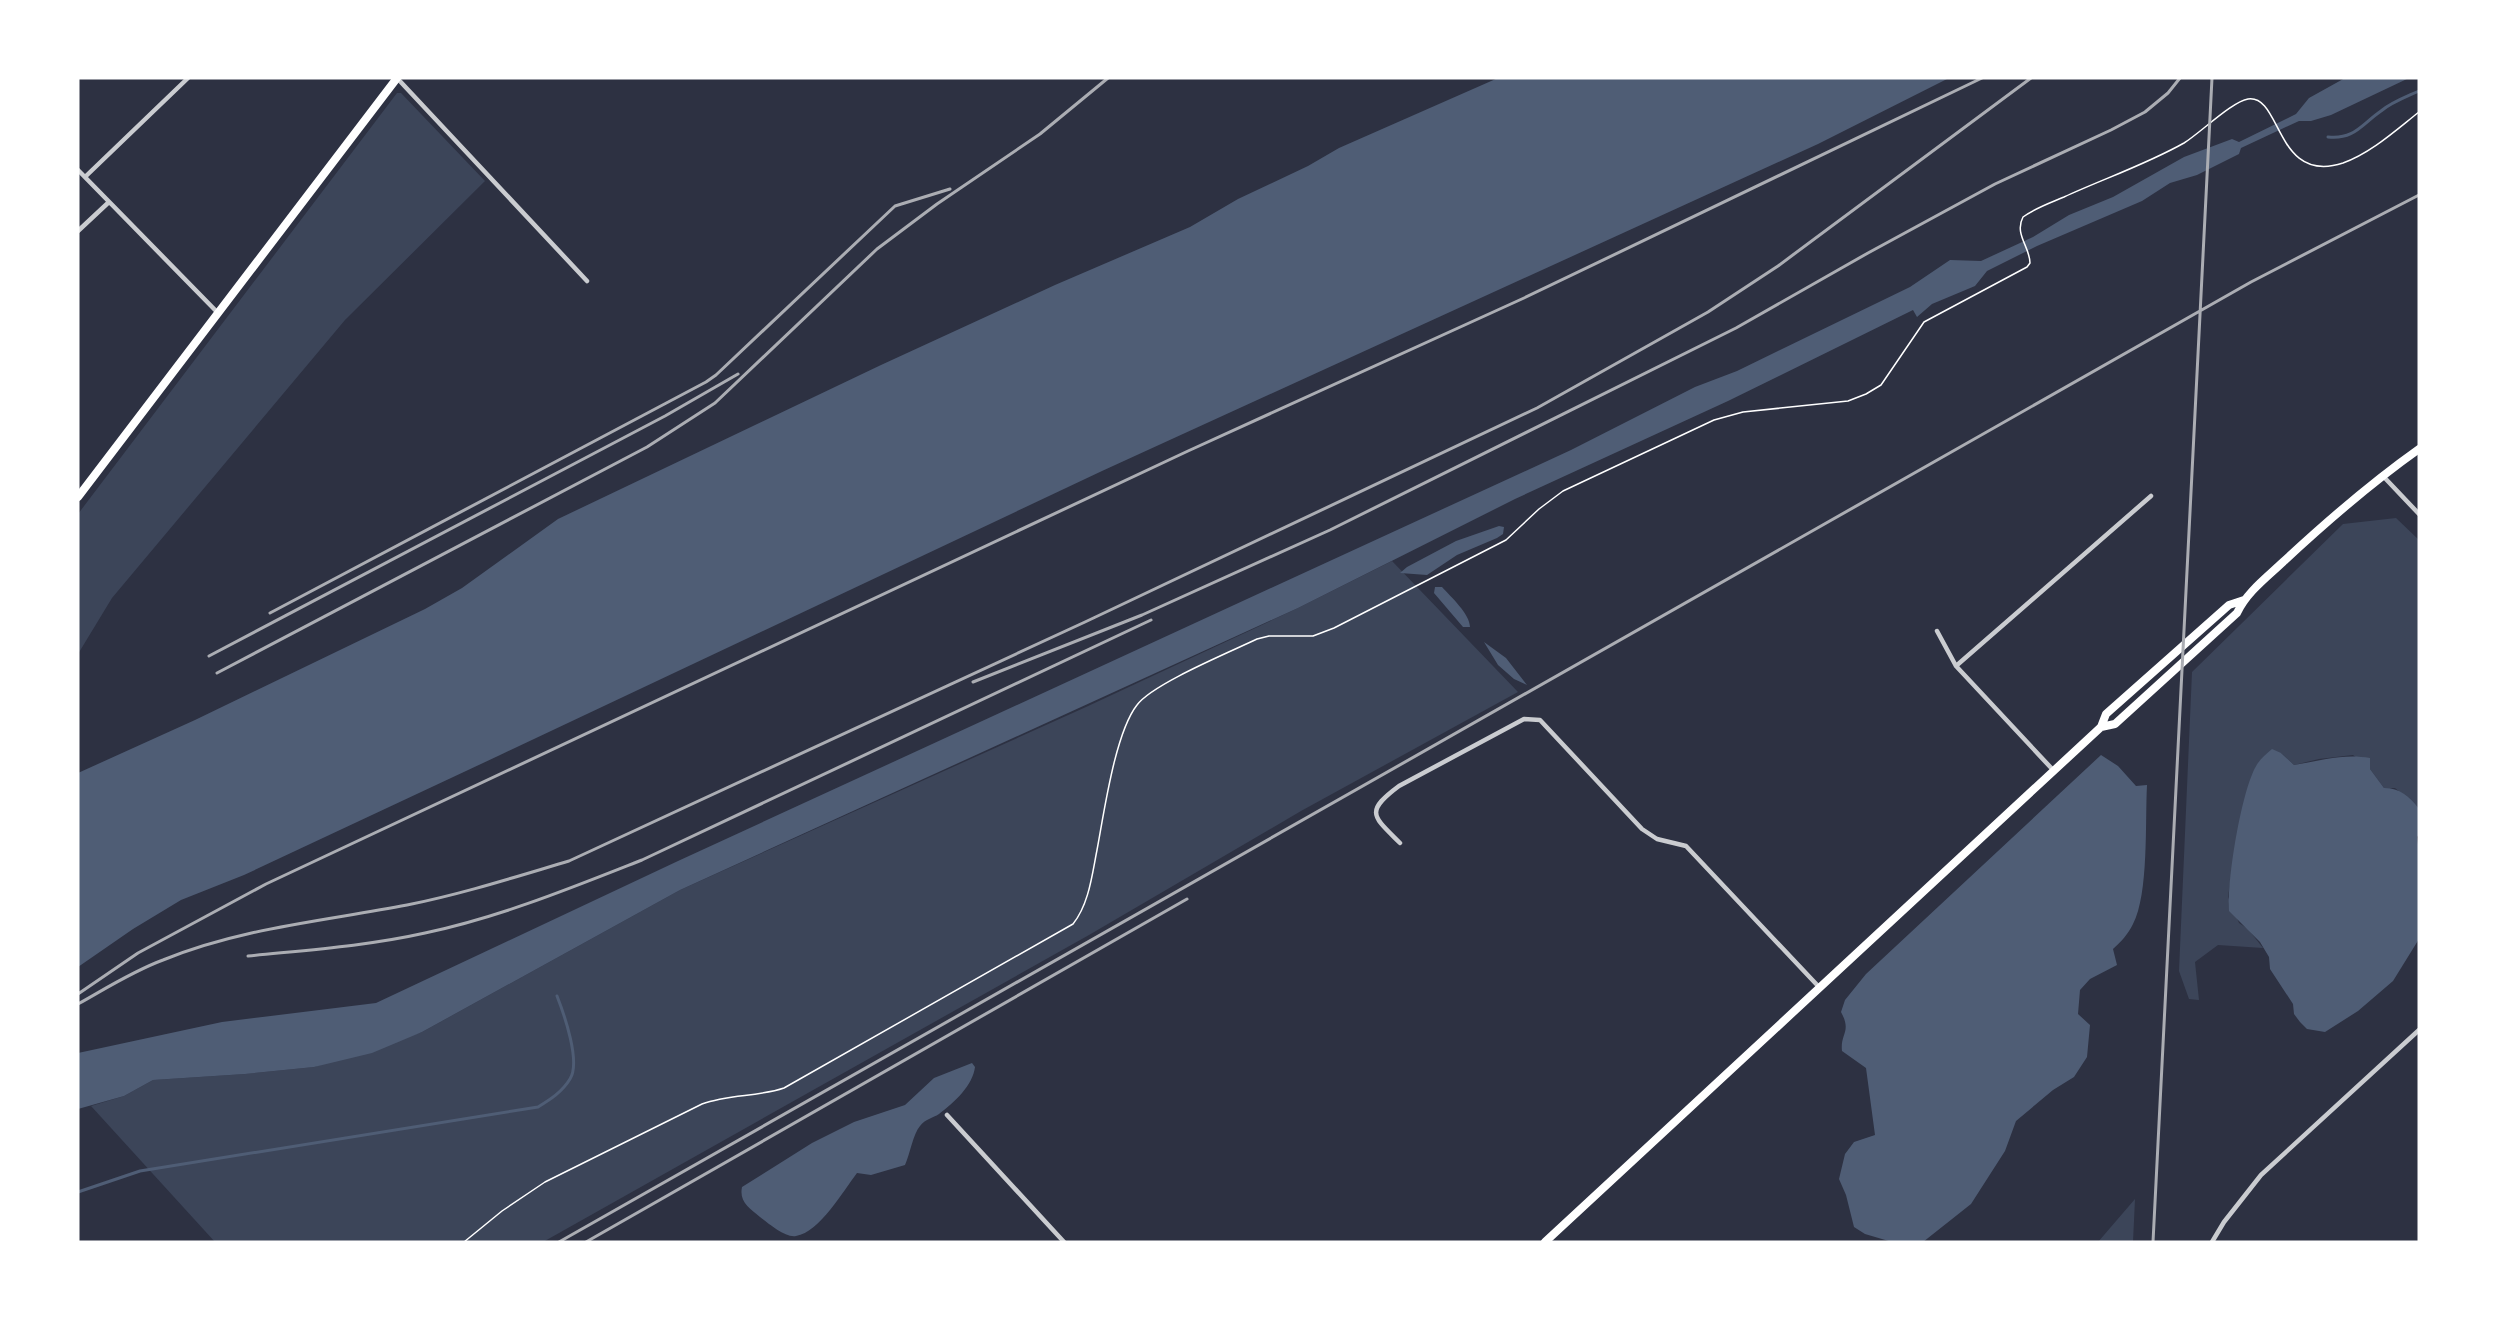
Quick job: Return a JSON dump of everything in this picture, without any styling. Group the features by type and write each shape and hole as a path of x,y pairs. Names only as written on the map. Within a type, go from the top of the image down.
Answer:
{"main road":[{"path":"78,497 397,78"},
{"path":"2101,727 2115,724 2124,717 2237,614 2244,600 2319,530 2382,475 2419,449"},
{"path":"1545,1242 2101,727 2106,714 2229,605 2244,600"}],"street":[{"path":"85,177 188,78"},
{"path":"397,78 587,281"},
{"path":"78,170 218,313"},
{"path":"78,231 109,202"},
{"path":"2382,475 2419,514"},
{"path":"1956,666 2151,496"},
{"path":"1937,631 1956,666 2054,771"},
{"path":"1400,843 1376,816 1377,804 1385,796 1399,786 1524,719 1540,720 1641,829 1657,839 1686,846 1819,987"},
{"path":"2212,1242 2230,1214 2262,1175 2419,1030"},
{"path":"947,1115 1064,1242"}],"path":[{"path":"464,1242 502,1211 545,1182 702,1104 715,1099 774,1092 784,1088 1073,924 1087,895 1114,767 1125,729 1137,705 1155,689 1257,639 1269,636 1313,636 1334,628 1506,540 1539,509 1563,491 1713,420 1743,412 1848,401 1866,394 1881,385 1924,322 2027,267 2030,263 2030,254 2022,237 2020,222 2028,213 2180,145 2236,105 2249,99 2259,101 2274,119 2288,149 2298,158 2324,166 2342,163 2375,145 2419,112"}],"shaded area":[{"path":"1498,78 1949,78 1818,144 1102,471 244,875 181,900 133,929 78,967 78,773 195,720 425,609 462,588 558,519 881,365 1055,285 1190,227 1238,199 1308,166 1339,148"},
{"path":"2345,78 2409,78 2331,115 2311,121 2299,121 2241,148 2239,154 2197,175 2170,183 2142,201 2037,246 1987,271 1975,286 1932,304 1917,317 1913,310 1728,401 1515,499 1298,608 680,890 422,1032 372,1053 314,1067 153,1080 124,1096 78,1109 78,1053 222,1022 376,1003 678,861 1571,450 1695,387 1737,371 1910,287 1950,260 1981,261 2033,237 2069,215 2113,197 2184,157 2232,139 2239,142 2296,114 2309,98"},
{"path":"397,93 401,93 485,181 345,320 112,598 78,654 78,514"},
{"path":"2396,518 2419,540 2419,809 2395,788 2384,788 2370,769 2353,755 2294,765 2281,753 2256,766 2239,825 2228,897 2239,923 2248,929 2263,948 2218,945 2195,962 2199,1000 2189,999 2179,971 2192,672 2343,524"},
{"path":"1499,526 1504,527 1503,534 1457,555 1427,575 1400,573 1456,541"},
{"path":"1392,561 1518,692 1301,811 1089,935 543,1242 215,1242 91,1106 124,1096 153,1080 314,1067 422,1032 680,890 1086,707 1298,608"},
{"path":"1435,587 1442,587 1464,611 1470,627 1463,627 1434,593"},
{"path":"1484,642 1506,658 1527,685 1514,679 1498,665"},
{"path":"2272,749 2281,753 2294,765 2341,757 2370,758 2370,769 2384,788 2395,789 2404,794 2419,809 2417,837 2419,939 2393,981 2358,1011 2325,1032 2307,1029 2300,1022 2294,1014 2293,1004 2270,969 2269,957 2260,942 2229,911 2233,859 2245,796 2256,766"},
{"path":"2101,755 2118,766 2136,786 2147,785 2145,857 2142,895 2138,911 2129,931 2113,949 2117,965 2090,979 2080,990 2078,1014 2090,1025 2087,1057 2074,1077 2053,1090 2016,1121 2005,1151 1971,1204 1923,1242 1892,1242 1865,1234 1854,1227 1846,1195 1839,1179 1845,1154 1854,1142 1875,1135 1866,1068 1842,1051 1846,1024 1841,1012 1845,1000 1866,974"},
{"path":"972,1063 975,1067 971,1080 945,1110 922,1124 913,1139 905,1165 871,1175 857,1173 830,1210 805,1233 792,1236 782,1232 752,1211 743,1201 742,1187 812,1143 854,1122 905,1105 934,1078"},
{"path":"2135,1199 2133,1242 2098,1242"}],"waterway":[{"path":"2328,137 2351,134 2390,105 2419,91"},
{"path":"78,1192 140,1171 538,1107 563,1088 573,1071 573,1050 557,996"}],"railway":[{"path":"217,673 647,447 715,403 877,249 937,204 1040,134 1108,78"},
{"path":"78,994 138,953 266,884 1188,451 1524,298 1982,78"},
{"path":"78,1004 152,964 222,940 283,926 428,901 569,861 1085,622 1537,408 1708,312 1778,266 2031,78"},
{"path":"973,682 1142,615 1330,530 1736,328 1995,184 2145,112 2168,93 2180,78"},
{"path":"2153,1242 2212,78"},
{"path":"270,613 706,382 895,206 950,189"},
{"path":"559,1242 2251,282 2419,195"},
{"path":"209,656 665,416 738,374"},
{"path":"248,956 315,950 425,933 481,919 562,891 642,860 1151,620"},
{"path":"586,1242 1187,899"}]}
